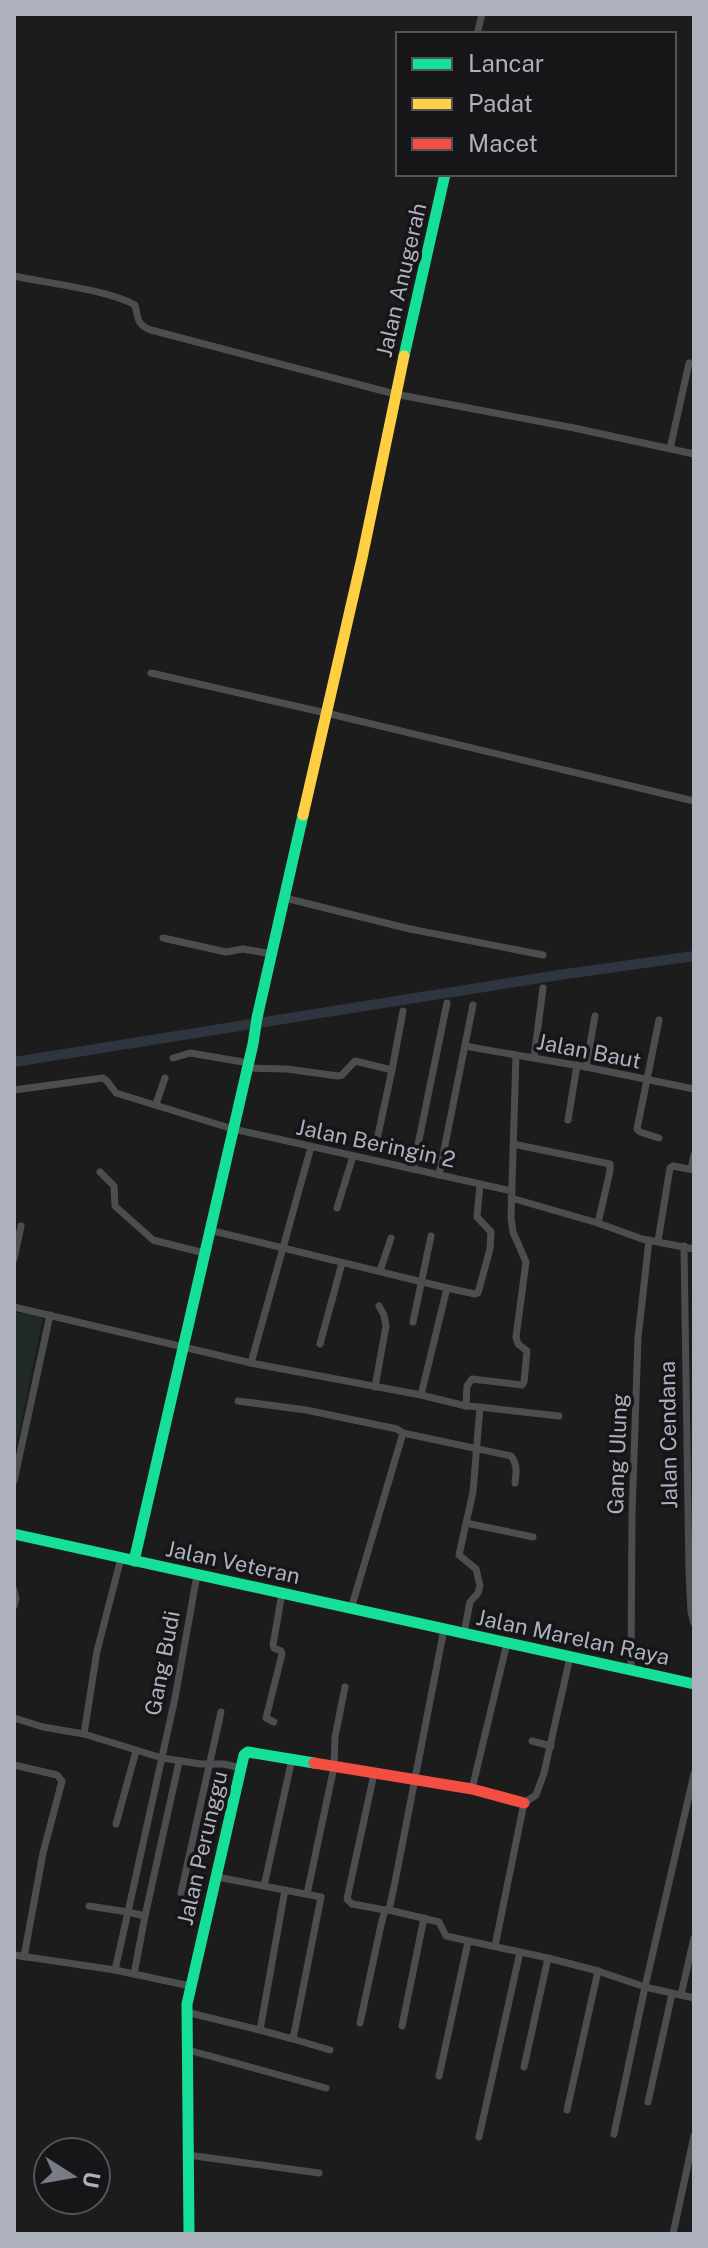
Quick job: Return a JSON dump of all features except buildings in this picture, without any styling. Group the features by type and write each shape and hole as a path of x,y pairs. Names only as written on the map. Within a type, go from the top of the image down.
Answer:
{"street":[{"name":"Jalan Anugerah","path":"134,1561 362,558 445,176"},
{"path":"14,276 130,302 135,305 137,321 151,330 395,394 694,454"},
{"path":"670,449 689,363"},
{"path":"151,673 694,801"},
{"path":"285,898 410,929 543,955"},
{"path":"163,938 226,952 243,949 272,954"},
{"path":"534,1058 543,988"},
{"path":"413,1169 447,1003"},
{"path":"439,1175 473,1005"},
{"path":"376,1144 403,1011"},
{"path":"586,1067 595,1016"},
{"path":"659,1020 637,1129 659,1138"},
{"path":"465,1046 516,1055"},
{"path":"173,1058 190,1053 248,1066 338,1076 357,1061 392,1070"},
{"name":"Jalan Baut","path":"466,1406 467,1386 472,1379 520,1386 524,1382 527,1351 518,1344 516,1337 526,1262 513,1232 512,1194 516,1055 694,1089"},
{"path":"568,1120 577,1065"},
{"name":"Jalan Beringin 2","path":"14,1090 103,1078 116,1093 233,1129 480,1184 649,1240 694,1249"},
{"path":"156,1104 165,1078"},
{"path":"513,1144 610,1164 598,1223"},
{"path":"251,1363 311,1147"},
{"path":"658,1241 670,1168 692,1169 694,1155"},
{"path":"337,1208 353,1156"},
{"path":"100,1172 114,1186 115,1206 153,1240 204,1253"},
{"path":"209,1230 478,1294 490,1249 491,1232 477,1217 480,1184"},
{"path":"14,1259 21,1226"},
{"path":"413,1322 431,1236"},
{"path":"380,1271 391,1238"},
{"name":"Gang Ulung","path":"631,1670 638,1338 649,1240"},
{"name":"Jalan Cendana","path":"684,1246 689,1574 694,1623"},
{"path":"320,1344 342,1263"},
{"path":"421,1395 447,1288"},
{"path":"375,1387 386,1326 379,1306"},
{"path":"14,1307 251,1363 466,1406 559,1416"},
{"path":"14,1481 50,1315"},
{"path":"238,1401 306,1410 511,1456 517,1471 515,1483"},
{"path":"464,1633 470,1602 480,1586 476,1569 459,1555 473,1492 480,1407"},
{"path":"351,1609 403,1433"},
{"path":"466,1523 533,1537"},
{"name":"Jalan Veteran","path":"15,1537 444,1629"},
{"path":"84,1734 97,1651 121,1558"},
{"name":"Gang Budi","path":"115,1970 175,1698 197,1575"},
{"path":"14,1590 14,1606"},
{"path":"274,1722 266,1718 282,1654 273,1645 282,1593"},
{"path":"360,2023 415,1781 444,1629"},
{"name":"Jalan Marelan Raya","path":"444,1629 694,1684"},
{"path":"472,1789 507,1643"},
{"path":"495,1946 524,1803 537,1793 551,1746 570,1657"},
{"path":"307,1894 334,1767 335,1737 345,1687"},
{"path":"181,1893 221,1712"},
{"path":"14,1718 84,1734 179,1762 241,1768"},
{"path":"532,1741 551,1746"},
{"path":"116,1824 136,1751"},
{"name":"Jalan Perunggu","path":"189,2234 186,2012 244,1755 248,1752 472,1789 524,1803"},
{"path":"264,1886 292,1759"},
{"path":"134,1974 179,1762"},
{"path":"14,1765 57,1775 62,1781 43,1853 24,1957"},
{"path":"374,1774 347,1899 352,1904 424,1918 441,1924 446,1936 548,1958 694,1998"},
{"path":"614,2134 694,1774"},
{"path":"217,1877 332,1900"},
{"path":"260,2030 285,1890"},
{"path":"293,2039 321,1897"},
{"path":"89,1906 145,1916"},
{"path":"402,2026 424,1918"},
{"path":"648,2102 694,1938"},
{"path":"439,2076 468,1942"},
{"path":"479,2137 520,1952"},
{"path":"14,1955 115,1970 190,1986"},
{"path":"524,2067 548,1958"},
{"path":"567,2110 598,1971"},
{"path":"186,2012 330,2050"},
{"path":"188,2050 326,2088"},
{"path":"673,2234 694,2136"},
{"path":"188,2155 319,2173"}],"shaded area":[{"path":"14,1312 43,1318 14,1457"}],"waterway":[{"path":"14,1062 694,956"}],"traffic: fast":[{"path":"404,356 445,176"},
{"path":"134,1561 303,815"},
{"path":"14,1534 694,1684"},
{"path":"189,2234 187,2004 244,1755 248,1752 314,1763"}],"traffic: slow":[{"path":"303,815 404,356"}],"traffic: jam":[{"path":"314,1763 472,1789 524,1803"}]}
